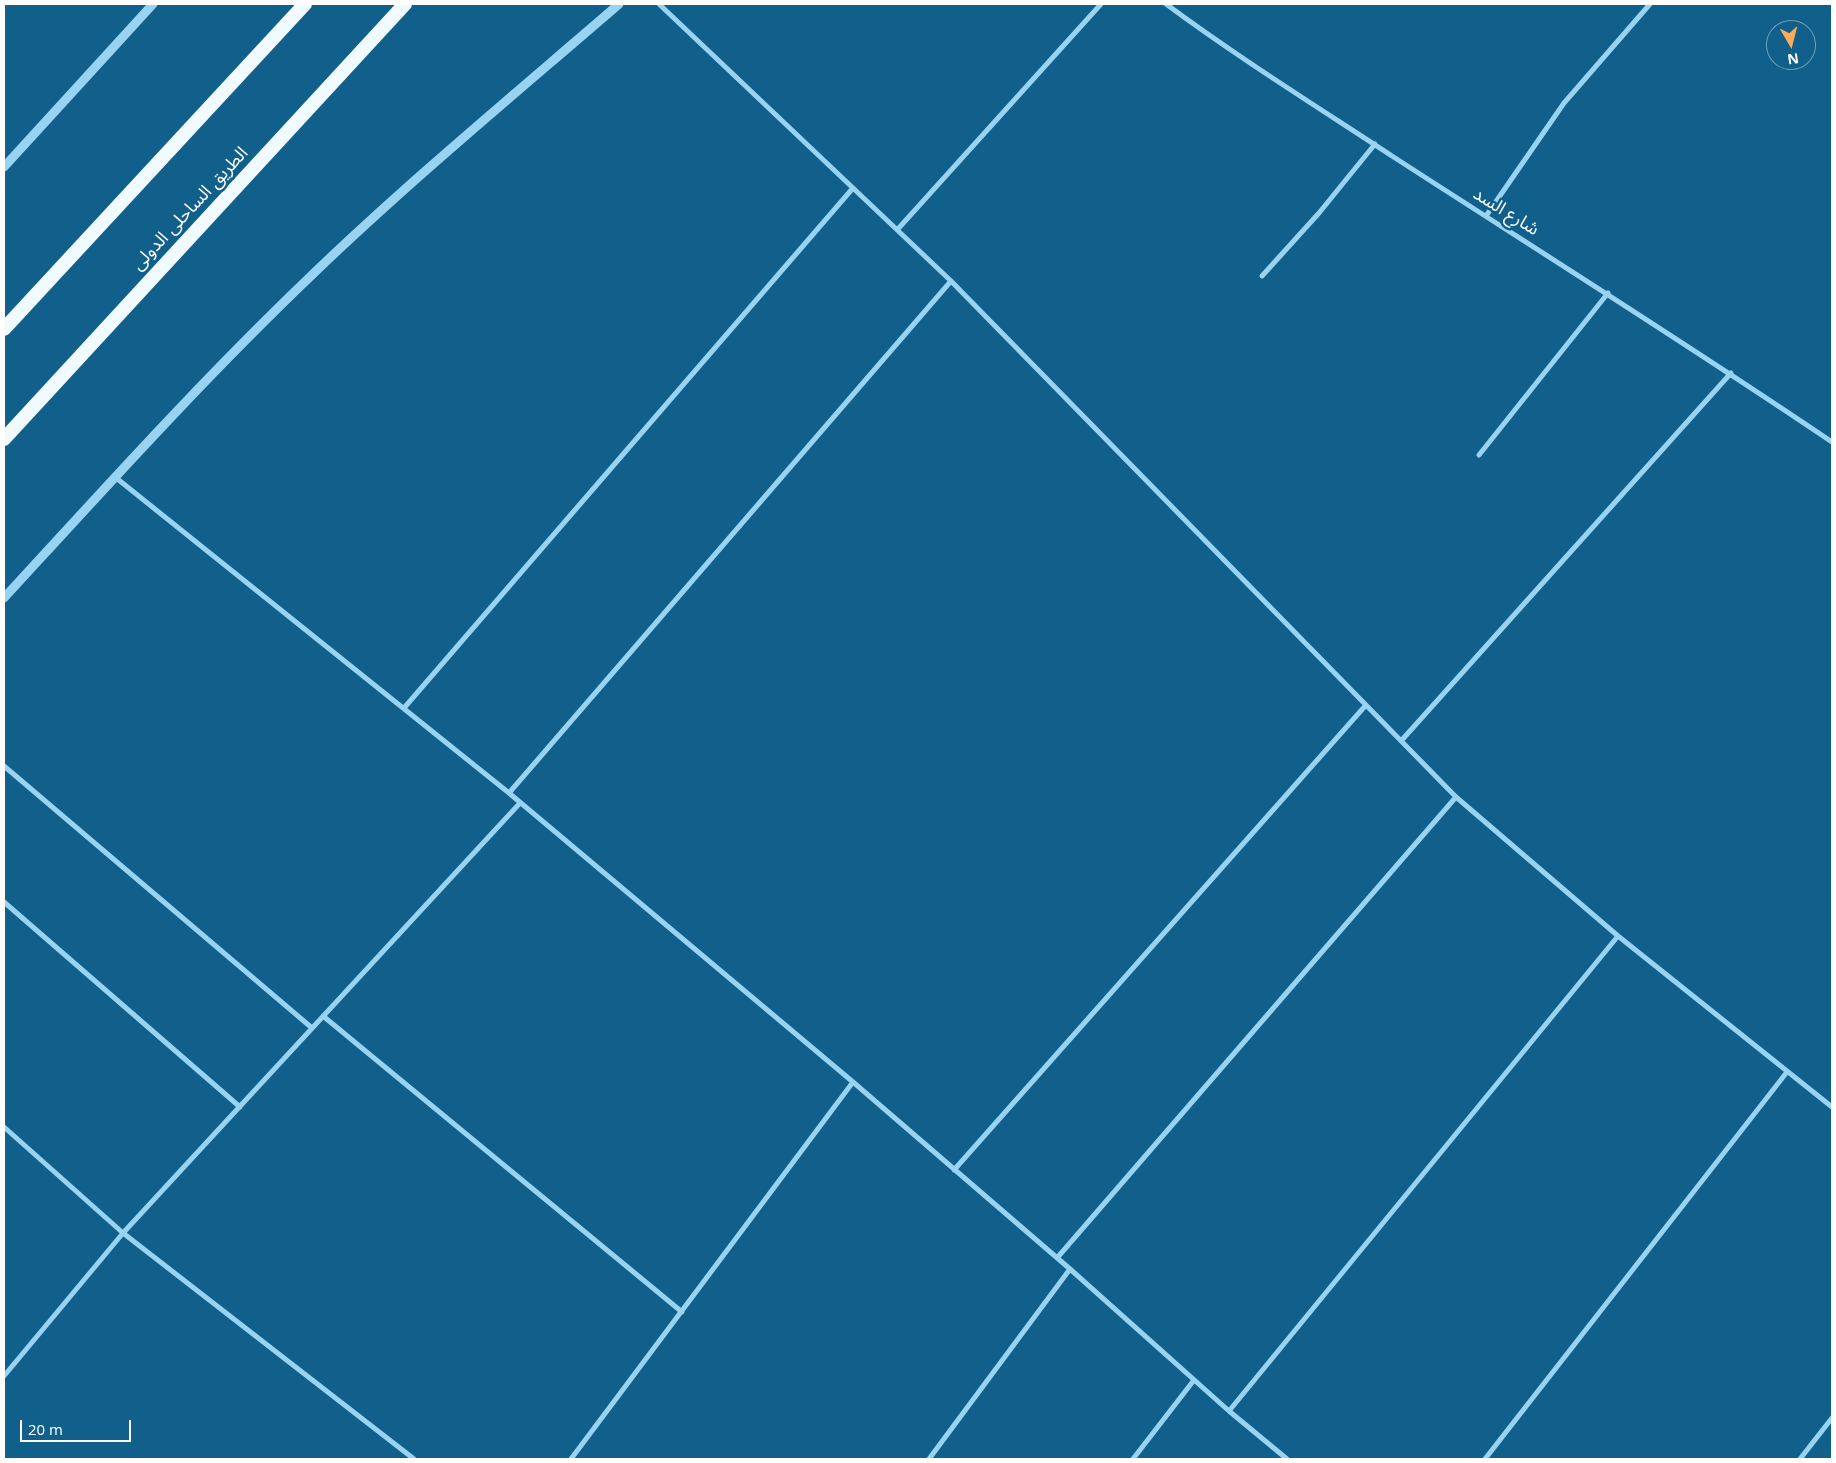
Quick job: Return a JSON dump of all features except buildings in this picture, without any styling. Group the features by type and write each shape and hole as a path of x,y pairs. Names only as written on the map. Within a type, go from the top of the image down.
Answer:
{"highway":[{"path":"4,329 305,4"},
{"name":"الطريق الساحلى الدولى","path":"4,439 405,4"}],"street":[{"path":"4,167 153,4"},
{"path":"4,598 114,477 318,269 411,182 619,4"},
{"path":"659,4 951,281 1456,797 1618,936 1832,1107"},
{"path":"898,230 1101,4"},
{"name":"شارع السد","path":"1166,4 1241,58 1608,293 1731,373 1832,442"},
{"path":"1486,216 1564,103 1650,4"},
{"path":"1262,276 1319,213 1375,144"},
{"path":"404,708 853,188"},
{"path":"509,794 951,281"},
{"path":"1479,455 1608,293"},
{"path":"1401,741 1731,373"},
{"path":"114,477 520,803 853,1082 1070,1269 1229,1411 1287,1459"},
{"path":"954,1170 1366,705"},
{"path":"4,766 312,1028"},
{"path":"1057,1258 1456,797"},
{"path":"4,1376 123,1233 520,803"},
{"path":"4,902 240,1107"},
{"path":"1229,1411 1618,936"},
{"path":"323,1016 682,1312"},
{"path":"1485,1459 1787,1072"},
{"path":"571,1459 853,1082"},
{"path":"4,1127 123,1233 414,1459"},
{"path":"929,1459 1070,1269"},
{"path":"1133,1459 1194,1380"},
{"path":"1800,1459 1832,1418"}]}
